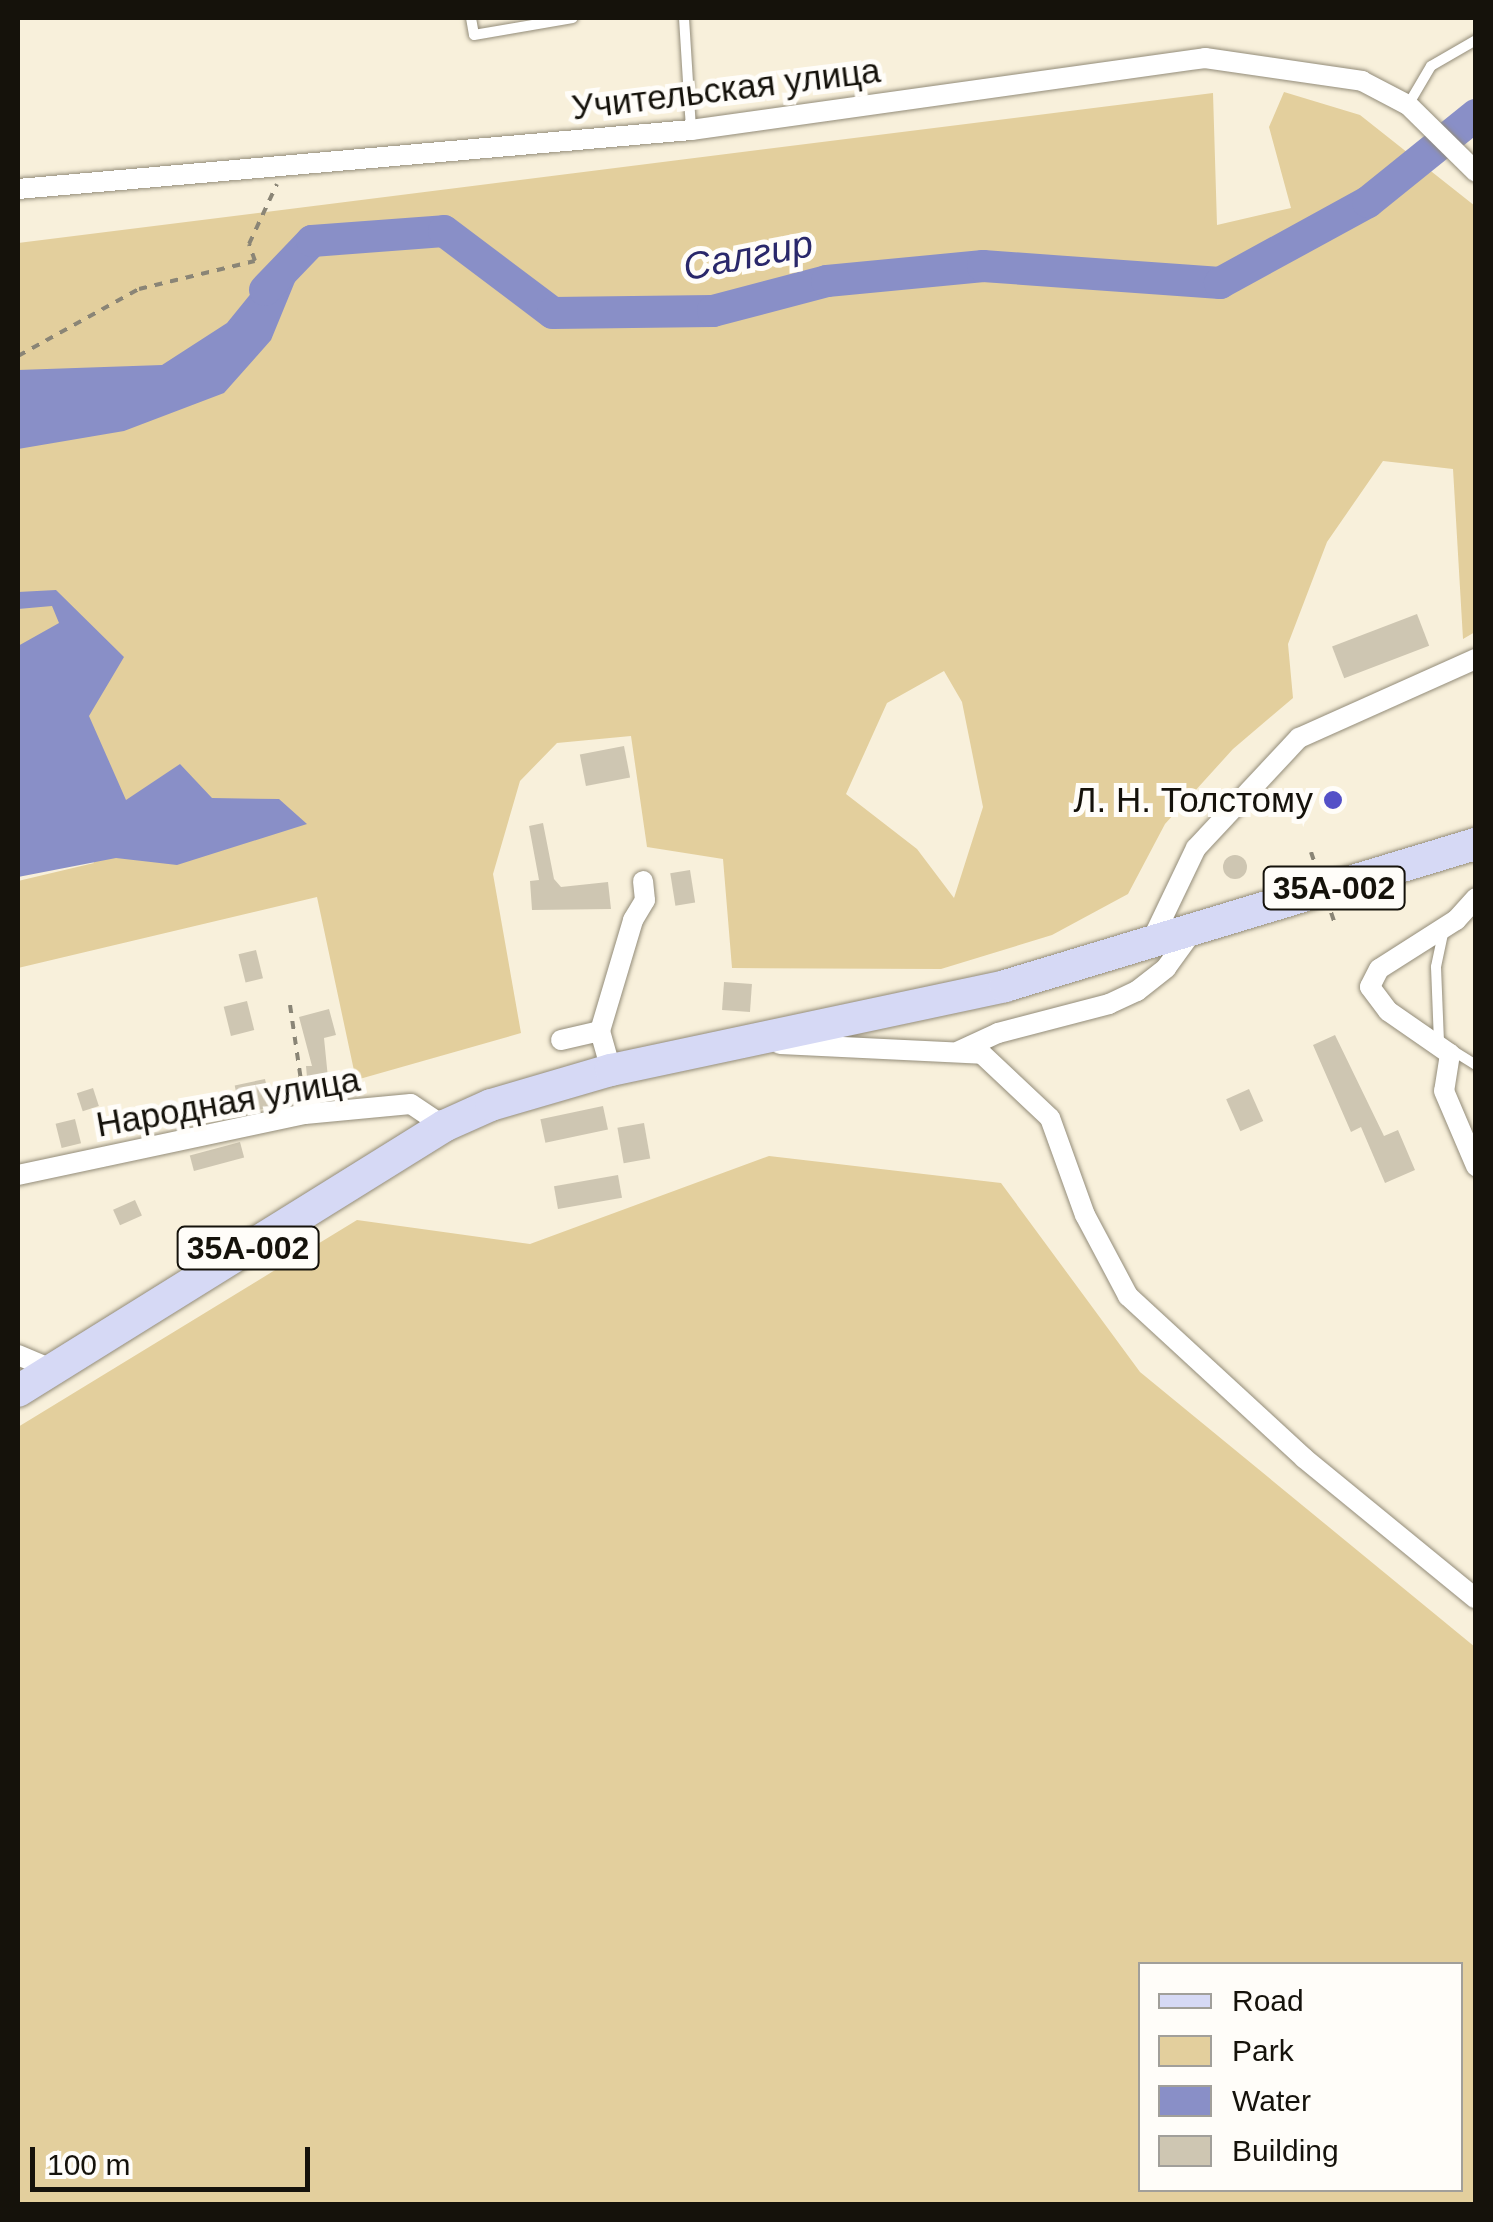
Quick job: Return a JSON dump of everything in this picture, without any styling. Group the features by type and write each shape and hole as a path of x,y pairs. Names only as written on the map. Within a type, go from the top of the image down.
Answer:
{"main road":[{"name":"35А-002","path":"18,1390 444,1126 490,1104 611,1070 1005,986 1149,946 1476,844"}],"street":[{"name":"Учительская улица","path":"18,189 691,130 1205,58 1362,82 1408,105 1473,168"},
{"path":"1149,946 1196,848 1298,738 1476,659"},
{"path":"611,1070 600,1031 632,920 645,900 643,881"},
{"path":"1476,898 1444,928 1379,968 1370,987 1388,1012 1440,1042 1450,1054 1444,1091 1476,1166"},
{"path":"957,1052 998,1033 1110,1004 1166,968 1192,932"},
{"path":"561,1040 600,1031"},
{"path":"744,1042 982,1054 1050,1118 1085,1215 1128,1296 1304,1458 1476,1599"},
{"name":"Народная улица","path":"18,1176 305,1114 412,1104 444,1126"},
{"path":"18,1355 51,1370"}],"lane":[{"path":"471,18 474,35 573,18"},
{"path":"684,18 691,130"},
{"path":"1408,105 1431,66 1476,40"},
{"path":"1444,928 1436,967 1440,1042 1476,1065"}],"path":[{"path":"18,356 138,290 255,261 249,244 286,166"},
{"path":"1311,852 1334,924"},
{"path":"290,1005 305,1114"}],"green space":[{"path":"1284,92 1360,115 1475,206 1475,632 1463,639 1453,469 1383,461 1327,542 1288,644 1293,698 1233,749 1165,824 1128,894 1052,935 941,969 732,968 723,859 647,847 631,736 557,743 520,781 493,874 521,1033 356,1080 317,897 18,968 18,881 94,863 18,738 18,243 1213,93 1217,225 1291,208 1269,127","holes":["944,671 962,702 983,807 954,898 917,849 846,794 887,703"]},
{"path":"769,1156 1001,1183 1140,1372 1475,1647 1475,2204 18,2204 18,1427 357,1220 530,1244"}],"water":[{"path":"283,254 303,262 271,340 224,393 124,431 18,449 18,370 162,365 227,323"},
{"path":"56,590 124,657 89,716 126,800 180,764 212,798 279,799 307,824 177,865 116,858 18,877 18,646 59,623 52,606 18,609 18,592"}],"building":[{"path":"1417,614 1429,646 1344,678 1332,647"},
{"path":"624,746 630,777 586,786 580,755"},
{"path":"543,823 554,879 561,887 608,882 611,909 532,910 530,881 539,880 529,826"},
{"path":"1235,855 1244,858 1244,876 1235,879 1226,876 1223,867 1226,858"},
{"path":"690,870 695,903 675,906 670,873"},
{"path":"256,950 263,978 246,982 239,954"},
{"path":"724,982 752,984 750,1012 722,1010"},
{"path":"247,1001 254,1030 231,1036 224,1007"},
{"path":"329,1009 336,1035 324,1038 330,1098 309,1100 306,1066 312,1066 299,1017"},
{"path":"1335,1035 1384,1136 1398,1130 1415,1170 1385,1183 1361,1127 1351,1132 1313,1045"},
{"path":"265,1079 271,1107 241,1114 235,1085"},
{"path":"93,1088 99,1106 83,1111 77,1093"},
{"path":"1249,1089 1263,1121 1240,1131 1226,1099"},
{"path":"603,1106 608,1129 545,1143 540,1119"},
{"path":"75,1119 81,1143 62,1148 56,1124"},
{"path":"644,1123 650,1158 624,1163 617,1128"},
{"path":"240,1142 244,1157 194,1171 190,1155"},
{"path":"618,1175 622,1198 558,1209 554,1186"},
{"path":"135,1200 142,1216 120,1225 113,1210"}],"waterway":[{"name":"Салгир","path":"265,290 312,241 444,231 553,313 713,311 827,281 983,266 1220,283 1368,202 1476,115"}],"place":[{"name":"Л. Н. Толстому","path":"1333,800"}]}
